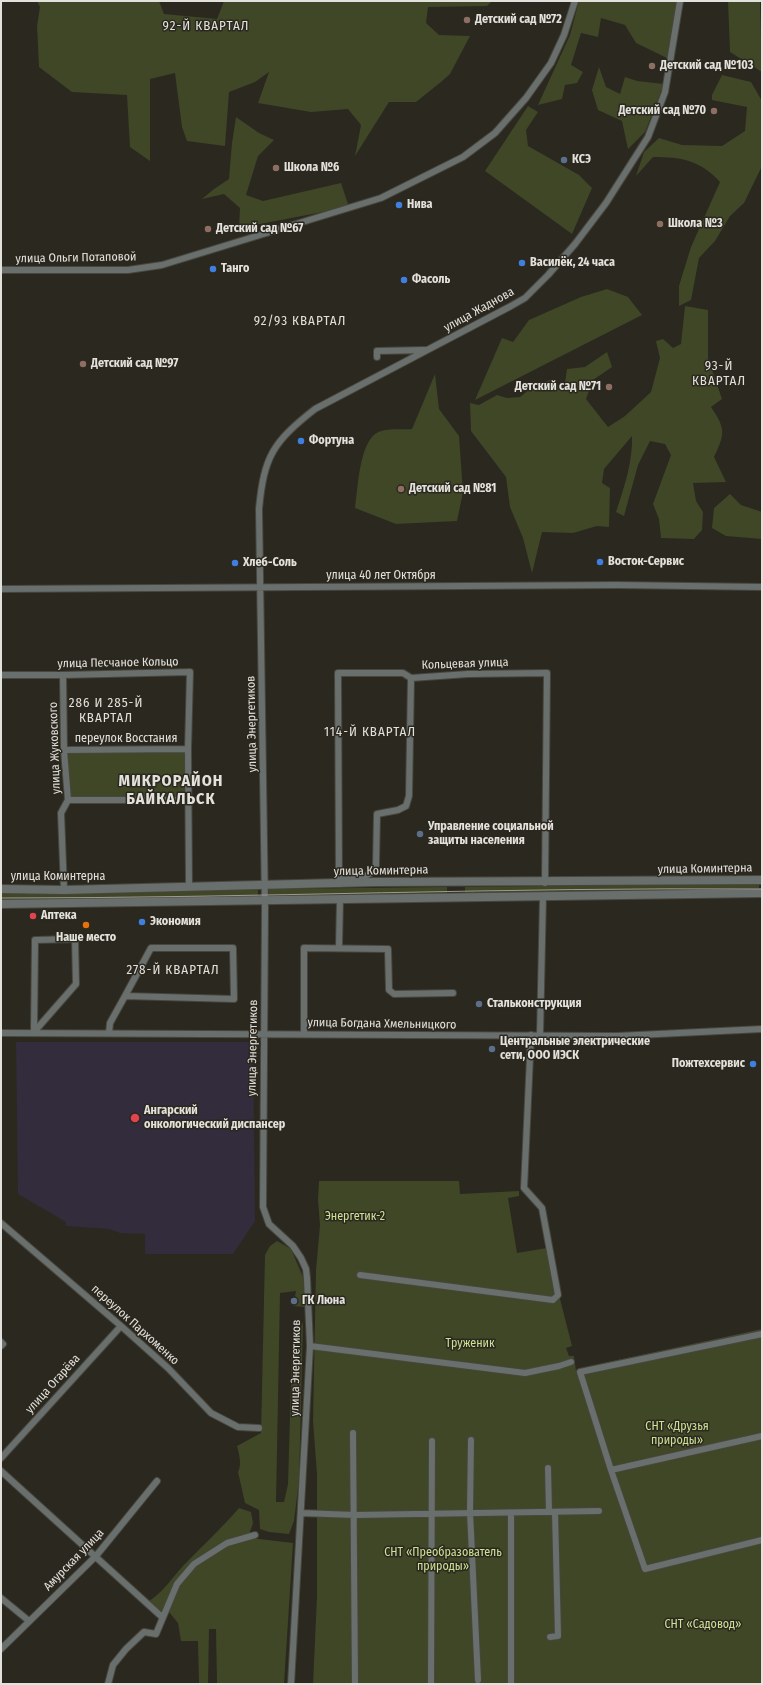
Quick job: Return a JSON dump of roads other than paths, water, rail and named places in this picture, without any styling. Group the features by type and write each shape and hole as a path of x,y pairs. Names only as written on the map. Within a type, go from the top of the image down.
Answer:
{"street":[{"name":"улица Ольги Потаповой","path":"1,270 128,270 162,265 381,198 463,157 495,133 526,98 551,63 564,35 575,1"},
{"name":"улица Жаднова","path":"261,587 259,509 262,480 265,468 274,449 297,423 315,409 470,329 525,298 548,275 606,203 648,137 665,92 680,1"},
{"path":"377,357 377,351 427,350"},
{"name":"улица 40 лет Октября","path":"1,589 617,585 762,587"},
{"name":"улица Энергетиков","path":"261,587 265,899 263,1207 269,1224 293,1246 306,1269 310,1346 291,1684"},
{"name":"улица Песчаное Кольцо","path":"1,675 190,672 188,749 189,887"},
{"name":"Кольцевая улица","path":"340,880 338,672 403,673 411,678 547,673 545,883"},
{"name":"улица Жуковского","path":"63,675 64,750 68,800 62,813 64,890"},
{"path":"340,880 367,877 374,872 376,865 377,814 398,810 406,806 409,796 411,678"},
{"name":"переулок Восстания","path":"64,750 188,749"},
{"path":"68,800 189,800"},
{"name":"улица Коминтерна","path":"1,889 64,890 189,887 264,885 340,880 545,883 762,880"},
{"name":"улица Коминтерна","path":"1,904 265,899 454,899 543,896 762,893"},
{"path":"540,1035 543,896"},
{"path":"339,947 340,899"},
{"path":"75,939 76,984 34,1032 35,940 75,939"},
{"path":"304,1034 304,948 339,947 388,949 389,990 394,994 453,993"},
{"path":"109,1033 110,1023 151,948 233,948 234,999 125,996"},
{"name":"улица Богдана Хмельницкого","path":"1,1033 617,1036 762,1029"},
{"path":"360,1275 553,1300 558,1295 542,1208 524,1188 531,1035"},
{"name":"переулок Пархоменко","path":"1,1223 168,1368 211,1413 238,1427 259,1428"},
{"name":"улица Огарёва","path":"1,1458 121,1326"},
{"path":"762,1334 580,1372 611,1470 645,1569 762,1540"},
{"path":"1,1342 3,1344 1,1346"},
{"path":"310,1346 525,1373 571,1362"},
{"path":"353,1433 355,1515 355,1684"},
{"path":"611,1470 762,1436"},
{"path":"470,1440 470,1512 478,1680"},
{"path":"431,1684 432,1441"},
{"path":"548,1468 552,1512 558,1636 550,1637"},
{"path":"1,1471 162,1617"},
{"name":"Амурская улица","path":"1,1649 96,1556 158,1481"},
{"path":"301,1513 355,1515 599,1511"},
{"path":"511,1513 511,1684"},
{"path":"108,1684 113,1665 126,1649 144,1632 156,1634 177,1584 194,1564 227,1543 254,1535"},
{"path":"1,1598 29,1621"}],"tram line":[{"path":"1,898 96,898 572,890 762,889"}],"place":[{"name":"Детский сад №72","path":"467,20"},
{"name":"Детский сад №103","path":"652,66"},
{"name":"Детский сад №70","path":"714,111"},
{"name":"КСЭ","path":"564,160"},
{"name":"Школа №6","path":"276,168"},
{"name":"Нива","path":"399,205"},
{"name":"Школа №3","path":"660,224"},
{"name":"Детский сад №67","path":"208,229"},
{"name":"Василёк, 24 часа","path":"522,263"},
{"name":"Танго","path":"213,269"},
{"name":"Фасоль","path":"404,280"},
{"name":"Детский сад №97","path":"83,364"},
{"name":"Детский сад №71","path":"609,387"},
{"name":"Фортуна","path":"301,441"},
{"name":"Детский сад №81","path":"401,489"},
{"name":"Восток-Сервис","path":"600,562"},
{"name":"Хлеб-Соль","path":"235,563"},
{"name":"Управление социальной защиты населения","path":"420,834"},
{"name":"Аптека","path":"33,916"},
{"name":"Экономия","path":"142,922"},
{"name":"Наше место","path":"86,925"},
{"name":"Стальконструкция","path":"479,1004"},
{"name":"Центральные электрические сети, ООО ИЭСК","path":"492,1049"},
{"name":"Пожтехсервис","path":"753,1064"},
{"name":"Ангарский онкологический диспансер","path":"135,1118"},
{"name":"ГК Люна","path":"294,1301"}],"district":[{"name":"92-Й КВАРТАЛ","path":"206,26"},
{"name":"92/93 КВАРТАЛ","path":"300,321"},
{"name":"93-Й КВАРТАЛ","path":"719,374"},
{"name":"286 И 285-Й КВАРТАЛ","path":"106,710"},
{"name":"114-Й КВАРТАЛ","path":"370,732"},
{"name":"МИКРОРАЙОН БАЙКАЛЬСК","path":"171,791"},
{"name":"278-Й КВАРТАЛ","path":"173,970"}],"park label":[{"name":"Энергетик-2","path":"355,1217"},
{"name":"Труженик","path":"470,1344"},
{"name":"СНТ «Друзья природы»","path":"677,1434"},
{"name":"СНТ «Преобразователь природы»","path":"443,1560"},
{"name":"СНТ «Садовод»","path":"703,1625"}]}
